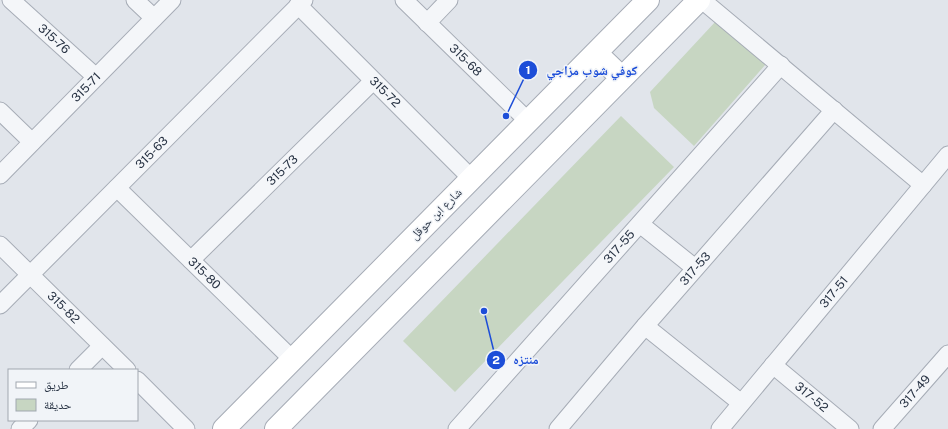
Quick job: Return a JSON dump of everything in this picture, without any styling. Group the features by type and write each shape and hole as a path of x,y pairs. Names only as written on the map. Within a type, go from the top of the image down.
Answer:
{"street":[{"name":"315-76","path":"11,0 96,77"},
{"path":"134,0 154,18"},
{"name":"315-71","path":"0,175 172,0"},
{"name":"315-68","path":"404,0 528,121"},
{"path":"427,23 449,0"},
{"name":"شارع ابن حوقل","path":"224,429 648,0"},
{"path":"276,429 700,0 781,65 924,185"},
{"name":"315-72","path":"301,3 374,81 471,178"},
{"name":"315-63","path":"0,305 301,3"},
{"path":"596,52 622,78"},
{"name":"317-55","path":"457,429 781,65"},
{"name":"315-73","path":"191,260 374,81"},
{"name":"317-53","path":"558,429 645,326 834,110"},
{"path":"0,111 32,142"},
{"name":"317-51","path":"720,429 948,156"},
{"name":"315-80","path":"117,188 292,359"},
{"path":"640,224 696,268"},
{"name":"315-82","path":"0,245 126,369"},
{"path":"645,326 741,404"},
{"path":"79,369 102,346"},
{"name":"317-49","path":"882,429 948,354"},
{"name":"317-52","path":"773,365 850,429"},
{"path":"138,381 186,429"},
{"path":"20,429 28,421"}],"green space":[{"path":"716,21 766,64 694,146 654,108 650,92"},
{"path":"621,116 674,167 455,392 403,341"}],"place":[{"name":"كوفي شوب مزاجي","path":"506,116"},
{"name":"منتزه","path":"484,311"}]}
